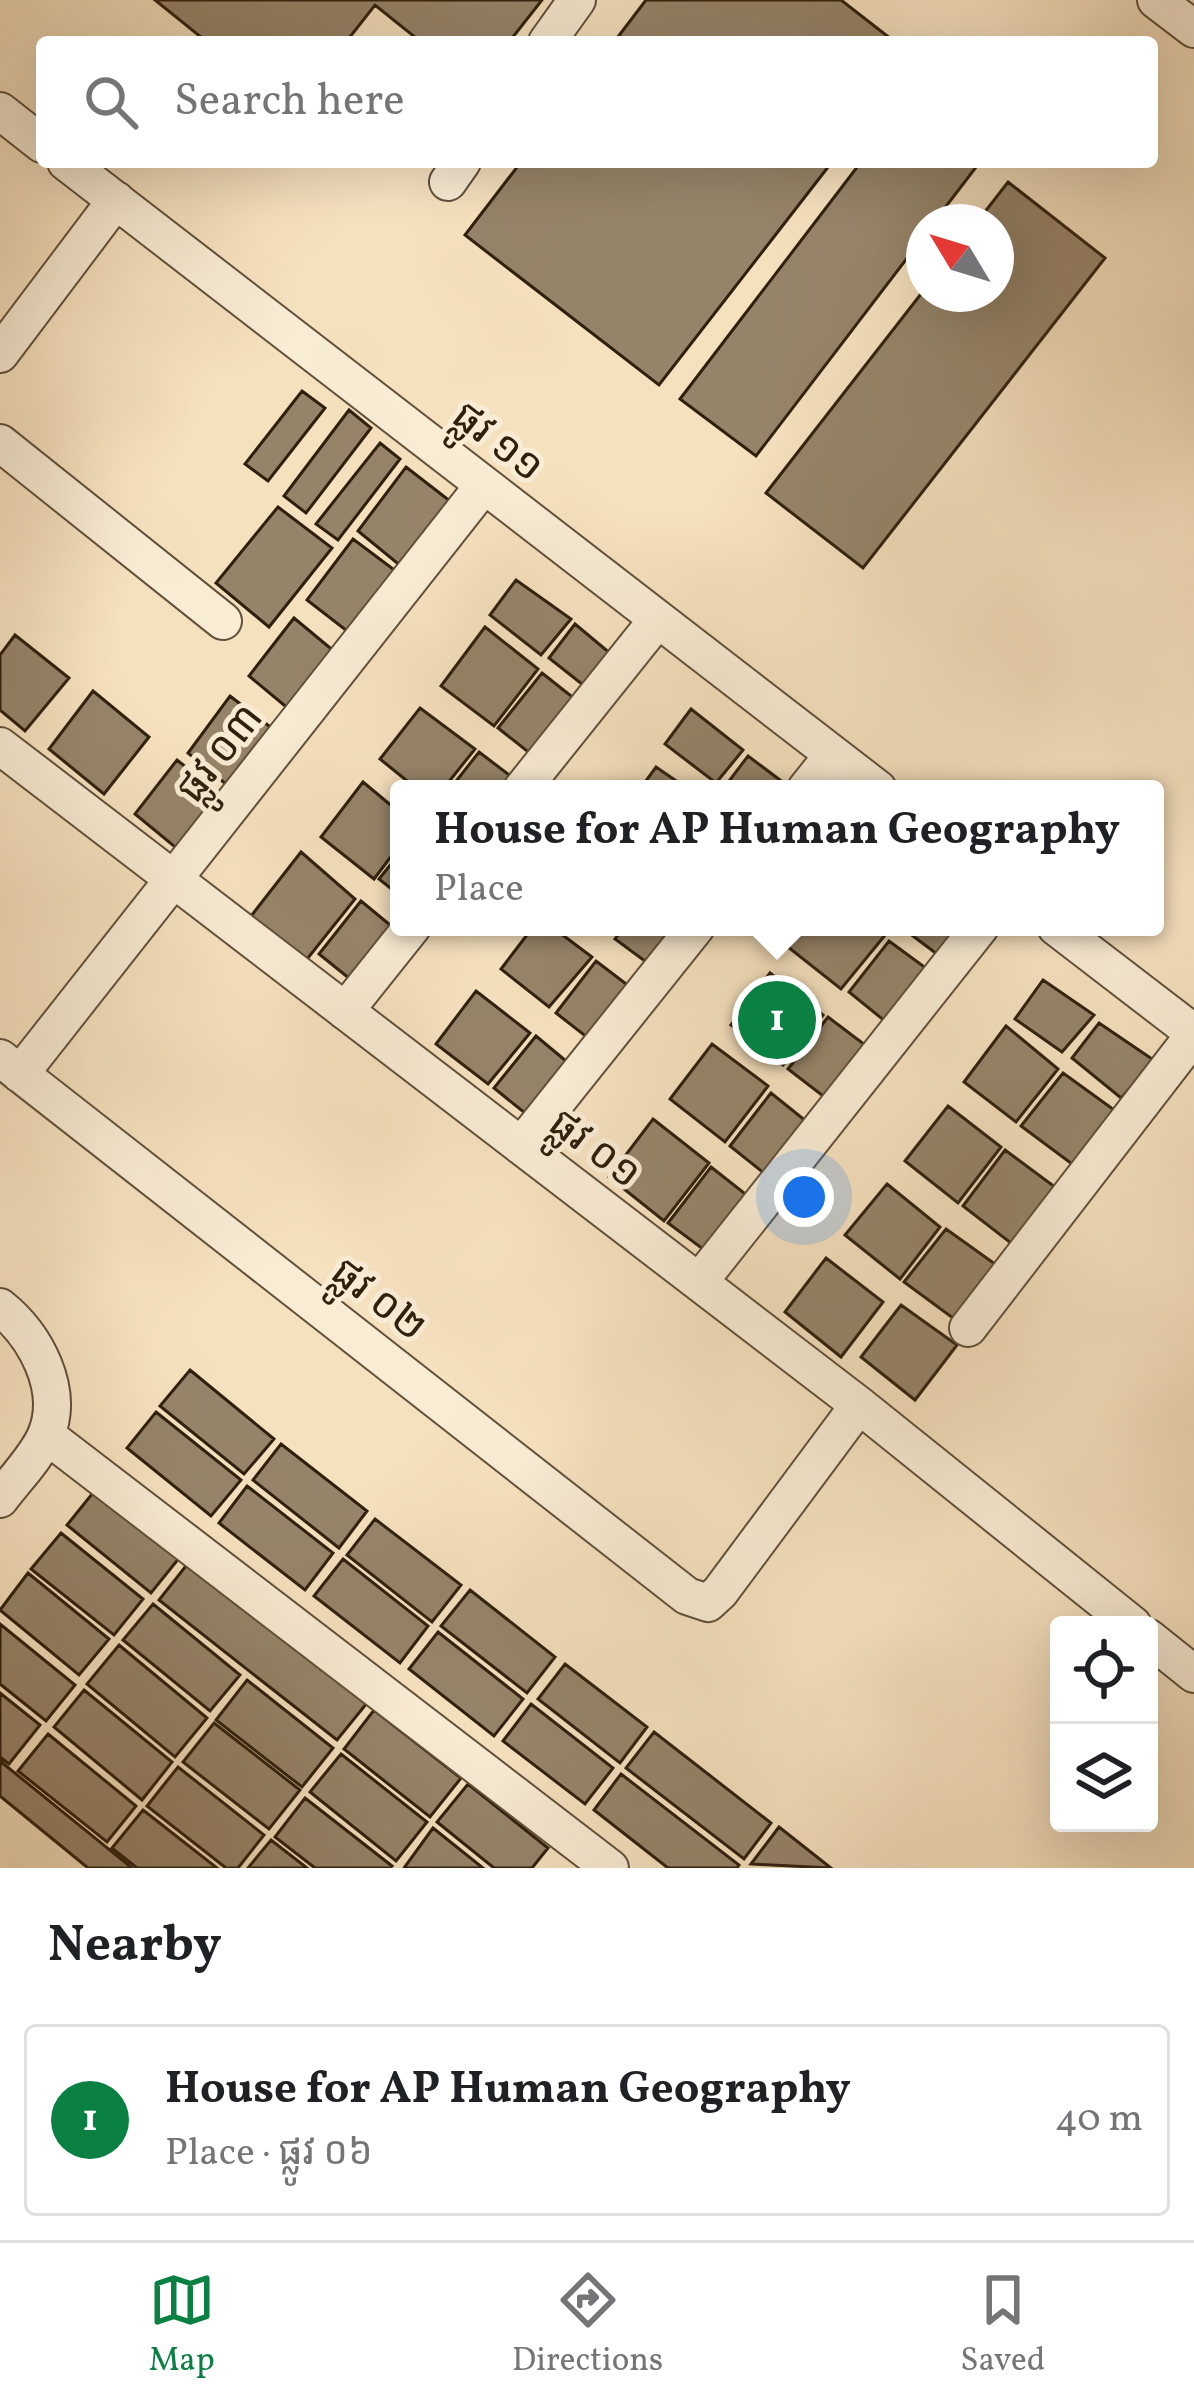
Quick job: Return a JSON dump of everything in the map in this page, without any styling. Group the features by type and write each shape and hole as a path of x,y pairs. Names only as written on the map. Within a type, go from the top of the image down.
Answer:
{"street":[{"path":"551,36 577,0"},
{"path":"1156,0 1194,29"},
{"path":"0,111 36,139"},
{"name":"ផ្លូវ ១១","path":"74,168 866,780"},
{"path":"0,354 116,200"},
{"path":"0,443 223,621"},
{"name":"ផ្លូវ ០៣","path":"10,1066 175,880 484,485"},
{"path":"529,780 658,619"},
{"name":"ផ្លូវ ០១","path":"0,746 859,1405 1122,1616"},
{"path":"813,780 833,754"},
{"path":"345,1011 405,936"},
{"path":"521,1146 689,936"},
{"path":"700,1282 973,936"},
{"path":"968,1328 1194,1034 1068,936"},
{"name":"ផ្លូវ ០២","path":"10,1066 687,1596 708,1603 859,1405"},
{"path":"0,1307 23,1326 52,1388 46,1436 0,1498"},
{"path":"46,1436 594,1864"},
{"path":"1158,1645 1194,1674"}],"building":[{"path":"155,0 542,0 514,36 414,36 375,5 351,36 200,36"},
{"path":"646,0 841,0 887,36 619,36"},
{"path":"516,168 827,168 659,385 465,235"},
{"path":"856,168 975,168 948,204 906,204 906,260 756,456 680,399"},
{"path":"1008,182 1105,258 863,568 766,493 907,312 1014,312 1014,204 991,204"},
{"path":"302,391 325,408 268,481 245,464"},
{"path":"349,410 371,428 306,513 284,496"},
{"path":"380,443 400,459 338,540 316,524"},
{"path":"406,467 459,508 408,572 358,531"},
{"path":"278,507 332,548 269,627 216,583"},
{"path":"353,539 405,578 356,638 307,600"},
{"path":"516,580 571,619 541,655 490,615"},
{"path":"294,618 341,657 296,715 249,676"},
{"path":"575,624 617,659 592,692 549,658"},
{"path":"485,627 538,669 494,726 441,686"},
{"path":"15,635 69,678 25,731 0,710 0,655"},
{"path":"542,673 585,707 541,762 498,728"},
{"path":"93,691 149,737 104,794 49,749"},
{"path":"230,696 282,736 237,793 188,753"},
{"path":"420,708 475,749 450,780 406,780 380,759"},
{"path":"691,709 743,750 718,780 712,780 665,744"},
{"path":"479,752 516,780 457,780"},
{"path":"748,756 780,780 730,780"},
{"path":"177,760 230,802 186,856 135,814"},
{"path":"656,767 675,780 647,780"},
{"path":"363,782 390,804 390,858 374,879 321,837"},
{"path":"301,852 355,899 304,963 248,920"},
{"path":"390,865 390,888 379,879"},
{"path":"361,901 390,925 390,936 399,936 360,987 319,954"},
{"path":"526,936 564,936 592,957 549,1007 501,969"},
{"path":"617,936 685,936 657,970 615,939"},
{"path":"796,936 884,936 841,989 788,947"},
{"path":"913,936 968,936 949,963"},
{"path":"889,941 938,977 896,1030 849,992"},
{"path":"596,961 638,993 597,1045 556,1013"},
{"path":"770,973 823,1015 783,1065 731,1025"},
{"path":"1043,980 1094,1015 1062,1052 1015,1019"},
{"path":"476,991 530,1033 488,1084 436,1044"},
{"path":"828,1017 877,1054 836,1106 788,1069"},
{"path":"1099,1023 1155,1061 1121,1098 1072,1058"},
{"path":"1006,1026 1058,1069 1016,1122 964,1082"},
{"path":"536,1036 578,1071 536,1122 494,1088"},
{"path":"712,1044 768,1086 725,1142 670,1099"},
{"path":"1063,1073 1117,1112 1076,1167 1021,1126"},
{"path":"771,1093 817,1130 775,1182 730,1146"},
{"path":"948,1106 1001,1147 958,1203 905,1161"},
{"path":"653,1119 709,1163 664,1221 609,1177"},
{"path":"1005,1150 1059,1190 1016,1247 963,1206"},
{"path":"711,1167 758,1204 715,1258 668,1223"},
{"path":"887,1184 940,1227 900,1279 845,1235"},
{"path":"946,1229 1002,1269 957,1321 904,1282"},
{"path":"826,1258 883,1302 841,1357 785,1312"},
{"path":"901,1305 957,1345 915,1400 861,1357"},
{"path":"190,1370 274,1439 244,1474 160,1406"},
{"path":"156,1412 241,1480 211,1516 127,1448"},
{"path":"281,1444 367,1511 339,1548 253,1480"},
{"path":"247,1486 333,1553 305,1590 219,1523"},
{"path":"96,1489 180,1557 151,1593 67,1525"},
{"path":"375,1519 461,1585 432,1622 347,1555"},
{"path":"61,1533 143,1599 114,1635 31,1569"},
{"path":"343,1559 428,1626 400,1663 314,1596"},
{"path":"189,1562 367,1703 337,1740 159,1600"},
{"path":"28,1573 109,1639 79,1675 0,1610"},
{"path":"470,1590 555,1657 527,1693 441,1626"},
{"path":"153,1604 240,1675 210,1711 123,1640"},
{"path":"0,1624 75,1685 46,1721 0,1684"},
{"path":"438,1632 523,1699 494,1736 409,1669"},
{"path":"119,1645 207,1718 175,1757 87,1684"},
{"path":"565,1664 647,1727 620,1763 538,1699"},
{"path":"247,1680 333,1748 302,1787 216,1720"},
{"path":"84,1690 172,1762 142,1800 54,1727"},
{"path":"0,1693 40,1725 9,1764 0,1757"},
{"path":"531,1704 613,1768 585,1804 503,1741"},
{"path":"374,1710 461,1778 430,1817 344,1749"},
{"path":"214,1723 300,1790 269,1829 183,1762"},
{"path":"654,1732 771,1823 744,1859 626,1768"},
{"path":"48,1734 136,1806 107,1842 18,1771"},
{"path":"341,1754 427,1822 396,1861 310,1792"},
{"path":"0,1761 132,1868 88,1868 0,1796"},
{"path":"178,1767 264,1835 238,1868 226,1868 147,1806"},
{"path":"621,1774 737,1868 668,1868 594,1810"},
{"path":"468,1784 548,1848 532,1868 494,1868 437,1822"},
{"path":"305,1798 392,1866 315,1868 275,1837"},
{"path":"143,1810 217,1868 137,1868 112,1848"},
{"path":"779,1827 831,1868 751,1864"},
{"path":"433,1828 483,1868 404,1868"},
{"path":"271,1840 307,1868 248,1868"}],"place":[{"name":"House for AP Human Geography","path":"777,1020"}]}
